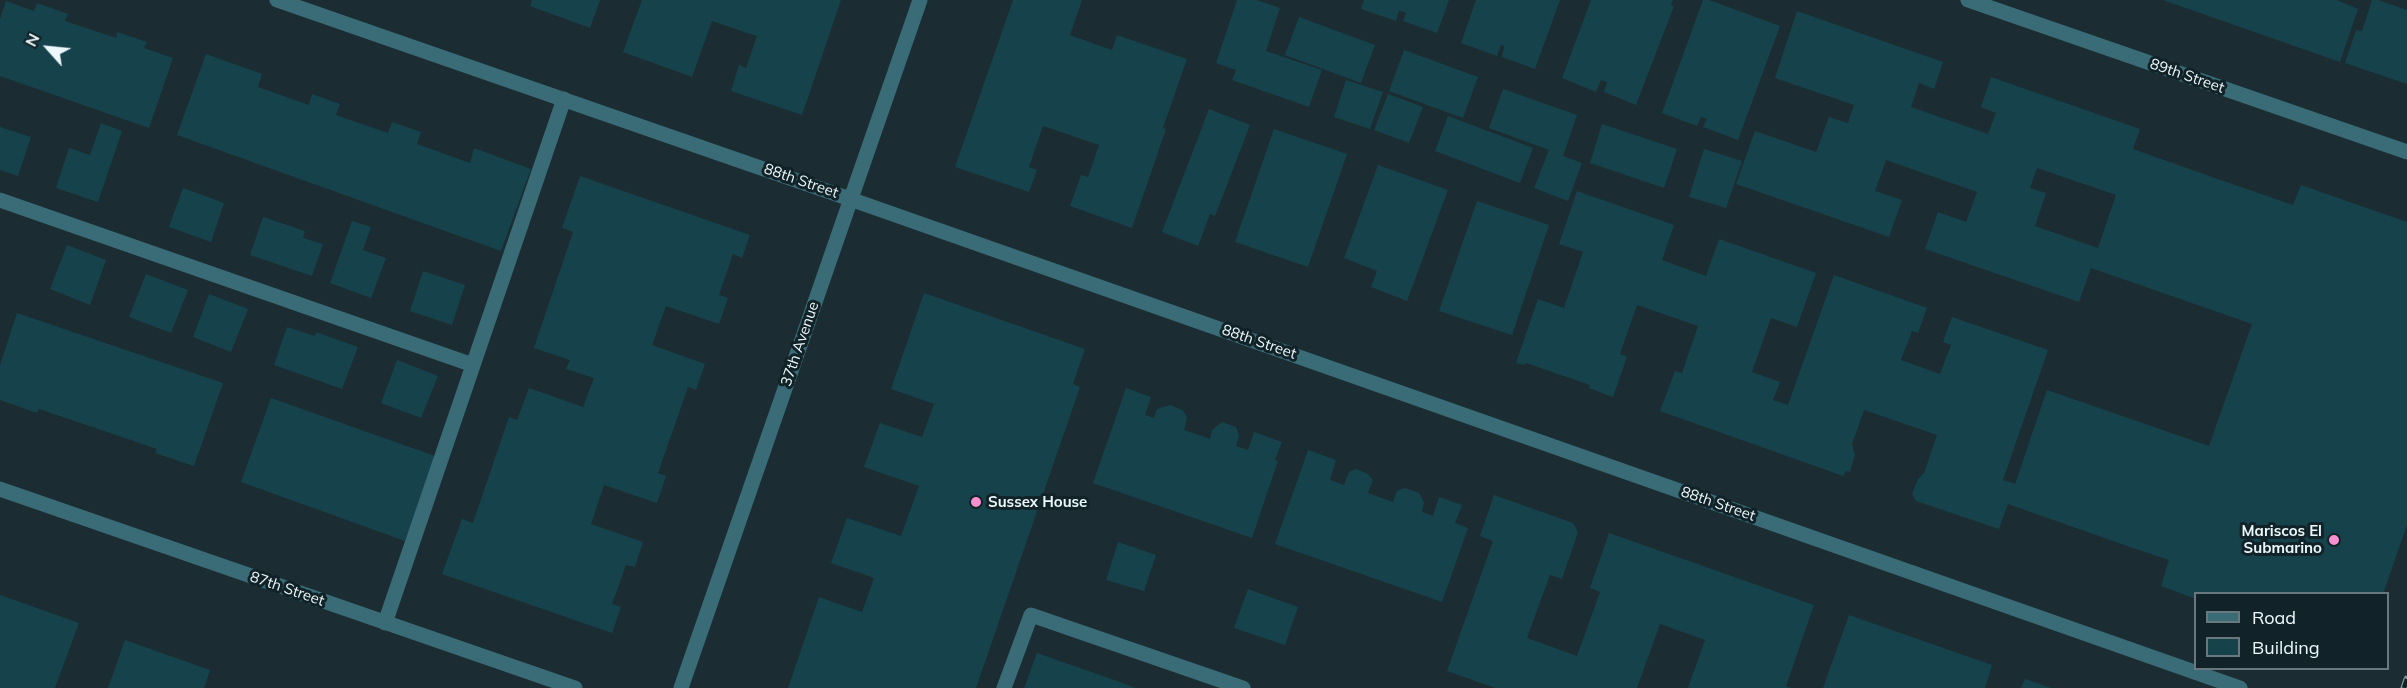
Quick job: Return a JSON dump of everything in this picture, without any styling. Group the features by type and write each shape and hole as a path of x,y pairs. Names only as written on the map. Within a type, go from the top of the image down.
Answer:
{"street":[{"name":"88th Street","path":"277,0 850,198 2240,688"},
{"name":"37th Avenue","path":"681,688 920,0"},
{"name":"89th Street","path":"1968,0 2407,152"},
{"path":"385,622 564,99"},
{"path":"0,200 473,364"},
{"name":"87th Street","path":"0,489 574,688"},
{"path":"1004,688 1031,615 1243,688"}],"building":[{"path":"532,0 600,0 590,28 530,6"},
{"path":"642,0 841,0 802,115 731,91 739,65 746,68 757,36 712,21 692,77 623,52"},
{"path":"1013,0 1082,0 1070,35 1112,50 1117,35 1187,59 1132,228 1070,206 1081,175 1088,177 1099,145 1043,126 1029,167 1037,170 1029,192 955,167"},
{"path":"1237,0 1257,0 1280,8 1266,51 1322,70 1309,107 1232,80 1236,70 1216,63"},
{"path":"1364,0 1449,0 1437,33 1403,21 1406,13 1402,11 1399,11 1396,21 1361,9"},
{"path":"1476,0 1560,0 1535,69 1502,57 1504,46 1501,45 1497,56 1461,43"},
{"path":"1591,0 1673,0 1671,5 1674,6 1636,105 1604,92 1607,82 1601,80 1596,92 1562,78"},
{"path":"1703,0 1709,0 1780,26 1738,140 1703,127 1707,119 1701,117 1697,126 1662,113"},
{"path":"2163,0 2337,0 2358,9 2340,62"},
{"path":"2372,0 2407,10 2407,84 2345,63 2356,30 2362,31"},
{"path":"6,1 34,11 37,3 68,14 65,21 116,38 117,32 147,42 144,48 173,58 149,128 0,76 0,19"},
{"path":"1797,11 1943,62 1934,89 1919,83 1911,107 1988,134 1996,113 1981,107 1991,77 2140,129 2133,149 2212,177 2293,205 2301,185 2407,222 2407,525 2384,592 2194,592 2194,598 2161,586 2169,560 2008,504 1999,529 1916,501 1912,494 1918,479 1924,473 1937,435 1864,410 1852,444 1855,455 1850,472 1846,471 1843,476 1660,411 1675,371 1682,373 1698,326 1637,305 1620,354 1627,357 1613,397 1589,388 1590,385 1526,363 1524,365 1516,363 1538,299 1564,308 1583,252 1559,244 1577,191 1674,225 1662,260 1706,276 1719,239 1816,273 1797,327 1771,318 1752,372 1780,382 1773,400 1788,405 1834,275 1927,308 1918,333 1912,331 1901,360 1940,374 1951,345 1943,342 1952,317 2048,350 2003,480 2015,484 2047,390 2209,446 2252,324 2091,268 2079,302 1925,249 1938,212 1966,222 1977,192 1886,160 1875,191 1902,200 1889,237 1736,184 1755,131 1816,152 1829,117 1848,123 1854,105 1775,78","holes":["2037,168 2116,195 2098,248 2035,226 2046,193 2030,188"]},
{"path":"1299,17 1375,45 1361,83 1285,55"},
{"path":"1404,50 1478,77 1463,118 1389,91"},
{"path":"206,54 262,74 258,87 309,105 312,94 340,104 336,115 388,133 392,122 421,132 417,144 470,163 474,148 531,169 501,251 177,135"},
{"path":"1346,80 1383,92 1370,129 1334,117"},
{"path":"1503,89 1577,115 1563,156 1582,163 1568,201 1534,188 1549,150 1489,128"},
{"path":"1388,94 1423,107 1409,143 1374,130"},
{"path":"1209,109 1250,125 1215,216 1210,214 1198,246 1162,232"},
{"path":"1448,116 1533,148 1520,183 1435,151"},
{"path":"101,123 122,131 98,202 56,188 69,148 90,155"},
{"path":"1602,124 1677,149 1664,188 1590,163"},
{"path":"0,127 31,137 18,176 0,170"},
{"path":"1274,129 1347,154 1308,267 1235,242"},
{"path":"1704,149 1742,161 1726,208 1689,197"},
{"path":"1378,165 1448,190 1407,301 1371,287 1377,271 1344,258"},
{"path":"580,176 750,235 742,258 733,254 719,295 728,298 719,324 666,306 652,345 705,364 696,390 688,387 658,473 666,476 657,503 604,485 591,524 643,542 635,567 626,565 612,604 621,607 612,633 442,574 462,519 473,523 509,417 517,420 529,388 583,407 594,378 566,369 570,360 534,348 573,232 562,228"},
{"path":"183,188 224,203 211,242 169,227"},
{"path":"1477,201 1549,225 1512,335 1439,311"},
{"path":"263,217 305,231 303,238 323,244 312,276 250,255"},
{"path":"352,221 371,227 363,250 386,258 371,298 330,283"},
{"path":"67,245 106,260 90,305 50,289"},
{"path":"423,271 465,285 452,325 410,311"},
{"path":"146,274 188,290 171,333 129,317"},
{"name":"Sussex House","path":"924,293 1085,349 1073,384 1080,387 976,688 788,688 819,597 862,612 874,578 831,563 847,518 901,536 919,486 864,467 880,423 922,437 934,404 891,389"},
{"path":"209,294 248,309 231,352 193,337"},
{"path":"17,313 223,383 194,466 155,453 157,449 116,435 39,409 37,413 0,400 0,365"},
{"path":"287,327 315,336 316,332 358,347 342,389 274,365"},
{"path":"397,360 438,376 421,418 381,403"},
{"path":"1126,388 1151,397 1145,415 1154,418 1157,409 1170,405 1183,410 1187,418 1184,430 1210,439 1212,430 1222,422 1236,427 1239,435 1236,446 1248,450 1254,432 1282,442 1275,460 1278,461 1252,538 1093,483"},
{"path":"271,398 435,456 405,541 241,482"},
{"path":"1308,450 1336,460 1330,480 1344,485 1349,472 1356,469 1368,474 1373,480 1368,493 1393,502 1397,491 1405,488 1419,493 1424,502 1422,512 1433,516 1439,497 1462,505 1455,523 1468,528 1442,602 1275,544"},
{"path":"1494,495 1573,523 1578,532 1562,579 1550,575 1527,638 1577,656 1600,592 1590,588 1609,533 1814,605 1786,686 1791,688 1688,688 1705,640 1660,624 1637,688 1495,688 1447,671 1493,541 1480,536"},
{"path":"1118,542 1156,555 1144,591 1106,580"},
{"path":"1248,589 1298,607 1285,645 1234,628"},
{"path":"0,595 79,623 55,688 0,688"},
{"path":"1849,615 1992,665 1985,688 1823,688"},
{"path":"125,640 210,670 204,688 108,688"},
{"path":"1037,653 1120,682 1135,688 1024,688"},
{"path":"2025,679 2051,688 2021,688"}],"railway":[{"path":"2404,688 2407,679"}],"place":[{"name":"Sussex House","path":"976,502"},
{"name":"Mariscos El Submarino","path":"2334,540"}]}
